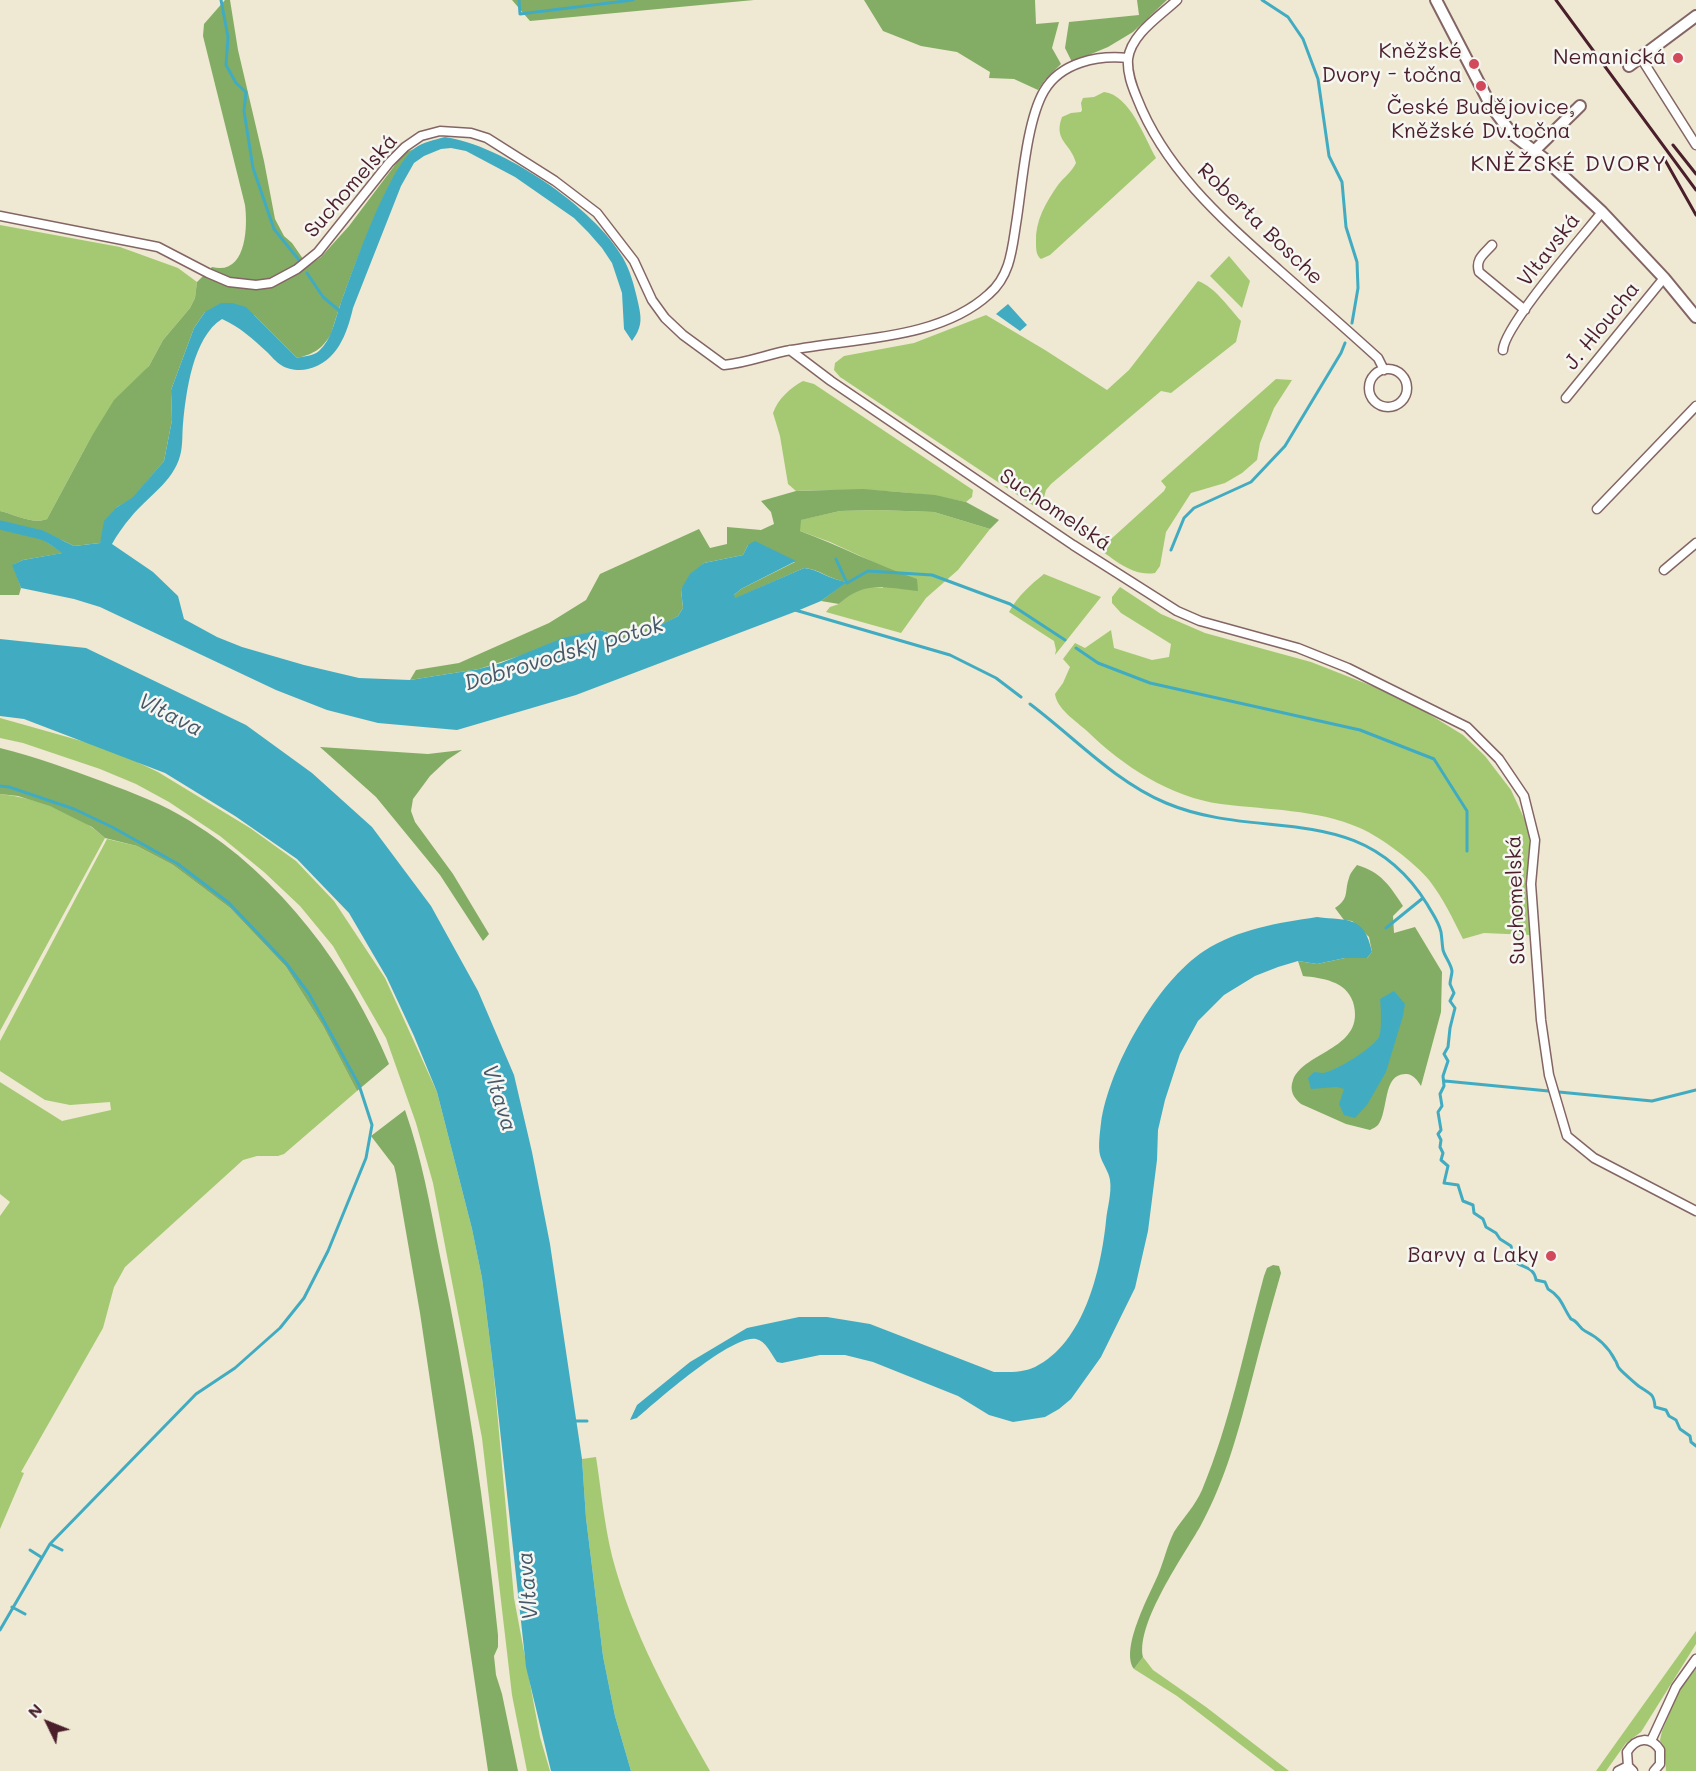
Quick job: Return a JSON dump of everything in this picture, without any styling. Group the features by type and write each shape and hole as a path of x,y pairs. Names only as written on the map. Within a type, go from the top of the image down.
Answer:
{"street":[{"path":"790,350 887,336 944,321 970,310 991,292 1007,271 1013,247 1027,148 1036,111 1045,89 1064,71 1081,63 1107,56 1128,58 1138,36 1177,0"},
{"path":"1436,0 1461,52 1497,115 1512,134 1535,150 1602,212 1665,278 1696,317"},
{"path":"1629,66 1696,16"},
{"name":"Roberta Bosche","path":"1128,58 1130,79 1143,112 1161,146 1183,176 1231,226 1378,358 1384,369"},
{"path":"1641,58 1696,145"},
{"path":"1535,150 1580,106"},
{"name":"Suchomelská","path":"0,216 158,247 229,282 256,285 270,283 297,269 318,252 389,163 405,147 421,136 440,130 471,133 487,138 555,180 597,213 633,261 652,300 665,318 703,351 724,365 739,364 790,350 831,381 1063,538 1177,611 1200,621 1298,648 1348,668 1467,727 1499,759 1524,796 1533,832 1532,884 1538,993 1552,1090 1566,1136 1594,1158 1696,1211"},
{"name":"Vltavská","path":"1503,350 1504,342 1525,310 1602,212"},
{"name":"Vltavská","path":"1492,245 1479,259 1477,265 1479,272 1525,310"},
{"name":"J. Hloucha","path":"1566,398 1665,278"},
{"name":"Roberta Bosche","path":"1384,369 1397,371 1402,375 1407,387 1403,399 1393,406 1381,405 1371,397 1369,391 1371,379 1384,369"},
{"path":"1597,509 1696,406"},
{"path":"1664,570 1696,543"},
{"path":"1651,1741 1676,1687 1696,1659"},
{"path":"1618,1771 1631,1768 1626,1759 1631,1745 1644,1739 1656,1745 1662,1757 1656,1770"}],"green space":[{"path":"225,0 230,0 238,50 275,219 284,236 292,243 308,266 321,257 349,226 404,153 414,149 395,175 371,225 331,334 324,344 313,353 297,358 254,315 205,312 194,328 171,390 172,420 164,461 132,499 117,507 100,543 74,546 51,535 45,541 63,553 23,560 13,565 21,588 19,595 0,595 0,511 30,520 47,519 114,400 149,366 163,340 190,308 195,298 197,282 212,267 223,268 232,264 242,248 246,226 245,205 203,36 204,24"},
{"path":"512,0 754,0 530,21"},
{"path":"864,0 1035,0 1036,24 1059,22 1052,48 1061,64 1038,90 1014,79 989,78 990,72 957,52 921,46 883,31"},
{"path":"1137,0 1167,0 1133,32 1108,47 1072,62 1065,48 1069,22 1139,15"},
{"path":"1104,92 1113,95 1129,109 1156,158 1050,255 1041,259 1036,247 1039,219 1054,191 1076,163 1061,137 1062,117 1081,112 1083,98 1094,97"},
{"path":"0,225 120,247 178,268 197,282 195,298 190,308 163,340 149,366 90,439 47,519 42,521 30,520 0,511"},
{"path":"1229,256 1250,281 1242,308 1210,276"},
{"path":"1198,281 1216,293 1241,321 1236,342 1171,393 1161,391 1051,484 1046,490 1043,501 1034,506 840,377 834,370 835,363 844,356 914,343 986,315 1107,390 1129,370"},
{"path":"1276,379 1292,380 1274,408 1260,443 1257,460 1242,473 1225,483 1191,493 1166,532 1160,566 1155,573 1130,569 1094,545 1110,540 1164,491 1166,487 1161,481"},
{"path":"803,381 814,384 973,490 972,497 966,502 881,491 796,491 788,484 780,436 773,413 785,394"},
{"path":"863,489 935,495 966,502 999,520 990,529 934,512 877,510 840,511 801,520 800,531 917,579 918,591 876,587 857,591 839,604 821,601 846,582 804,568 734,599 734,595 741,589 795,562 748,545 743,555 704,563 681,589 683,608 678,616 656,628 628,639 600,630 479,669 410,680 416,670 459,663 549,623 586,600 600,574 699,529 710,548 727,544 727,527 761,530 774,524 771,512 761,501 796,491"},
{"path":"840,511 934,512 990,529 958,570 926,598 901,633 826,612 850,593 869,587 883,588 882,566 800,531 800,520"},
{"path":"1044,574 1101,597 1055,655 1054,641 1009,612 1025,591"},
{"path":"1120,587 1161,614 1205,633 1311,662 1380,689 1424,711 1463,735 1485,756 1511,790 1530,831 1527,884 1530,935 1484,933 1463,939 1443,901 1423,873 1388,844 1369,832 1327,817 1221,804 1184,795 1148,778 1101,744 1059,705 1056,699 1055,694 1070,667 1063,659 1075,643 1085,648 1111,630 1114,648 1152,660 1169,657 1171,644 1121,613 1112,603 1112,597"},
{"path":"0,718 110,749 158,772 250,828 296,861 334,901 385,978 437,1092 472,1229 482,1278 493,1366 514,1598 540,1737 550,1771 527,1771 512,1695 482,1438 433,1183 416,1123 386,1038 333,946 300,906 264,872 220,836 169,802 136,784 100,769 23,743 0,738"},
{"path":"320,747 428,754 462,750 430,776 413,799 411,811 415,822 453,874 489,934 483,941 440,875 376,797"},
{"path":"0,748 65,768 148,799 180,815 223,843 282,897 308,927 354,993 389,1064 357,1091 323,1026 286,967 230,908 173,865 137,846 105,838 92,827 50,806 18,796 0,794"},
{"path":"0,794 28,799 56,808 82,821 105,838 0,1031"},
{"path":"107,839 137,846 173,865 230,908 286,967 323,1026 357,1091 284,1154 257,1156 243,1160 125,1267 114,1287 103,1328 21,1472 24,1473 0,1529 0,1216 10,1202 0,1194 0,1082 62,1121 111,1110 110,1102 70,1105 45,1100 0,1071 0,1041"},
{"path":"1357,865 1379,876 1403,906 1393,916 1394,933 1415,927 1442,972 1441,1012 1421,1086 1415,1078 1407,1074 1393,1079 1381,1119 1378,1125 1370,1130 1346,1124 1301,1104 1292,1091 1293,1080 1299,1070 1343,1040 1351,1030 1355,1018 1353,1002 1345,989 1332,982 1303,976 1298,961 1317,964 1345,958 1367,958 1372,952 1369,937 1352,921 1344,920 1335,908 1345,898 1350,876"},
{"path":"405,1110 429,1200 467,1397 498,1635 498,1647 494,1656 496,1675 518,1771 488,1771 420,1313 396,1174 394,1166 371,1136"},
{"path":"1273,1265 1279,1266 1281,1273 1231,1454 1210,1508 1154,1608 1143,1643 1143,1657 1134,1669 1131,1649 1137,1622 1174,1532 1199,1496 1212,1464 1229,1411 1264,1276 1267,1268"},
{"path":"596,1457 609,1544 620,1585 667,1693 710,1771 631,1771 615,1716 603,1656 586,1518 582,1459"},
{"path":"1696,1631 1696,1644 1641,1732 1626,1743 1606,1771 1596,1771"},
{"path":"1143,1657 1153,1670 1206,1707 1289,1771 1275,1771 1177,1696 1134,1669"},
{"path":"1696,1666 1696,1771 1666,1771 1665,1756 1660,1740 1662,1731 1679,1691"}],"water":[{"path":"445,137 468,142 493,152 545,182 591,219 610,239 628,267 638,304 640,325 632,341 624,329 622,293 612,263 588,232 574,218 515,177 466,151 441,149 414,163 401,186 353,308 348,328 339,346 326,360 308,369 287,368 229,322 222,319 212,327 198,352 189,381 181,452 177,465 166,481 128,520 112,544 153,572 178,596 184,619 217,637 242,647 304,665 359,678 410,680 479,669 501,663 563,638 600,630 628,639 678,616 683,608 681,589 690,574 704,563 743,555 748,545 755,541 796,561 741,589 734,595 735,598 804,568 847,582 821,601 576,695 457,730 378,723 327,710 276,690 100,607 21,588 12,565 23,560 62,553 45,541 51,535 74,546 100,543 104,521 117,507 132,498 164,461 172,420 171,390 194,328 205,312 221,303 246,307 297,358 319,351 330,336 362,246 394,176 415,148"},
{"path":"1008,304 1027,325 1020,331 996,314"},
{"name":"Vltava","path":"0,639 86,648 246,725 312,773 372,827 431,906 478,991 514,1075 532,1152 550,1244 582,1459 586,1518 603,1656 615,1716 631,1771 551,1771 526,1667 493,1366 482,1278 472,1229 437,1092 387,978 349,913 297,859 235,816 165,773 24,719 0,716"},
{"path":"1317,917 1354,922 1365,931 1372,952 1367,958 1345,958 1317,964 1298,961 1255,976 1224,995 1198,1021 1180,1054 1165,1100 1158,1130 1157,1160 1148,1231 1135,1288 1101,1357 1071,1399 1059,1409 1045,1417 1013,1422 989,1415 958,1396 873,1362 845,1355 820,1355 777,1362 765,1345 756,1339 745,1340 713,1357 637,1418 630,1420 637,1405 690,1362 747,1328 799,1317 827,1317 870,1324 994,1372 1030,1369 1052,1356 1078,1323 1100,1261 1110,1190 1109,1177 1099,1151 1101,1123 1114,1077 1138,1028 1169,983 1186,965 1204,951 1244,932"},
{"path":"1394,991 1405,1004 1386,1072 1367,1105 1355,1118 1344,1115 1339,1104 1344,1089 1337,1087 1311,1089 1308,1078 1314,1072 1323,1073 1345,1064 1375,1042 1381,1030 1380,999"}],"waterway":[{"path":"221,0 228,37 226,65 236,83 246,92 244,111 253,168 274,229 299,260"},
{"path":"519,0 520,14 633,0"},
{"path":"1262,0 1288,17 1303,39 1318,79 1329,156 1342,182 1346,227 1357,262 1358,288 1352,323"},
{"path":"307,273 323,297 341,312"},
{"path":"1171,550 1184,518 1194,508 1251,482 1285,446 1345,343"},
{"name":"Dobrovodský potok","path":"0,525 42,535 58,543"},
{"path":"836,559 847,583 868,571 932,575 1010,604 1065,640"},
{"name":"Dobrovodský potok","path":"795,610 950,655 996,678 1021,697"},
{"path":"1076,648 1098,663 1150,683 1360,730 1434,759 1467,811 1467,851"},
{"name":"Dobrovodský potok","path":"1030,704 1112,771 1147,794 1166,803 1202,814 1238,821 1307,829 1340,836 1372,849 1401,871 1427,904 1437,921 1443,950 1452,971 1450,984 1454,993 1450,1001 1455,1008 1448,1047 1444,1054 1448,1061 1443,1076 1444,1086 1440,1094 1442,1106 1438,1112 1441,1130 1438,1134 1443,1153 1441,1160 1448,1166 1444,1183 1458,1185 1463,1201 1473,1205 1474,1213 1483,1219 1486,1227 1511,1246 1517,1263 1531,1270 1536,1280 1545,1282 1571,1319 1606,1346 1618,1367 1651,1394 1655,1407 1666,1410 1696,1446"},
{"path":"0,786 74,809 112,827 178,864 229,903 286,963 309,994 359,1085 372,1125 366,1158 328,1251 304,1298 280,1328 235,1368 196,1394 50,1544 0,1630"},
{"path":"1386,928 1423,898"},
{"path":"1445,1081 1652,1101 1696,1090"},
{"path":"574,1421 587,1421"},
{"path":"50,1544 62,1550"},
{"path":"30,1550 41,1557"},
{"path":"12,1607 25,1614"}],"railway":[{"path":"1556,0 1696,190"},
{"path":"1673,145 1696,174"},
{"path":"1665,160 1696,215"}],"place":[{"name":"Nemanická","path":"1678,58"},
{"name":"Kněžské Dvory - točna","path":"1474,64"},
{"name":"České Budějovice, Kněžské Dv.točna","path":"1481,86"},
{"name":"Barvy a Laky","path":"1551,1256"}],"district":[{"name":"KNĚŽSKÉ DVORY","path":"1569,164"}]}
